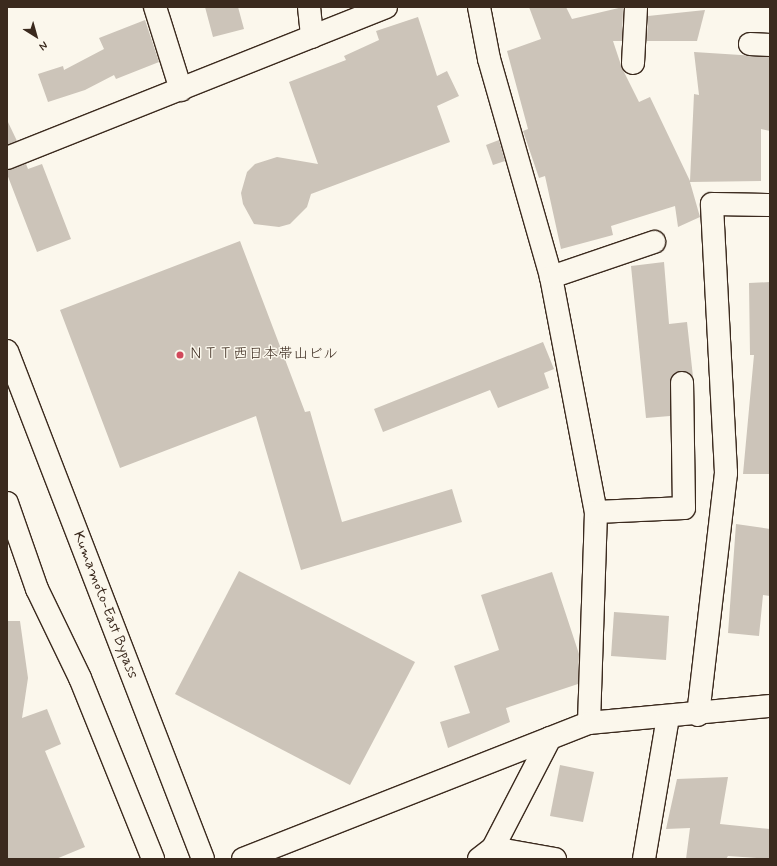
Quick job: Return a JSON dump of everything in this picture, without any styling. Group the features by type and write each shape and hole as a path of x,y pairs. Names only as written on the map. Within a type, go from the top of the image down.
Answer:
{"main road":[{"path":"155,7 181,90"},
{"path":"309,7 312,37"},
{"path":"7,158 181,90 386,7"},
{"path":"479,7 489,59 551,277 596,512 589,723"},
{"path":"632,63 636,7"},
{"path":"698,715 726,473 712,204 770,205"},
{"path":"551,277 654,242"},
{"name":"Kumamoto-East Bypass","path":"7,351 203,859"},
{"path":"596,512 684,508 682,382"},
{"path":"7,503 37,589 80,678 153,859"},
{"path":"243,859 589,723 698,715 770,706"},
{"path":"644,859 668,716"},
{"path":"550,738 486,853 555,859"}],"building":[{"path":"205,7 238,7 244,29 213,37"},
{"path":"529,7 566,7 572,19 623,7 622,41 613,41 622,68 639,102 650,97 690,181 694,94 699,95 694,52 770,57 770,131 761,129 761,181 690,182 700,217 678,227 675,206 611,226 613,235 561,249 545,176 539,178 523,131 528,129 507,51 541,39"},
{"path":"705,10 697,41 647,41 648,16"},
{"path":"418,17 437,76 447,71 459,96 437,106 450,142 311,194 307,207 290,224 279,227 254,224 243,204 241,193 247,172 255,164 277,157 318,164 289,82 346,60 344,56 379,40 376,31"},
{"path":"145,20 159,62 116,79 114,75 85,90 48,102 38,74 63,66 64,70 104,49 99,38"},
{"path":"7,120 17,141 7,145"},
{"path":"499,140 505,161 493,165 486,145"},
{"path":"26,164 28,169 42,164 71,239 37,252 7,174 7,170"},
{"name":"ＮＴＴ西日本帯山ビル","path":"240,241 305,412 310,411 342,522 452,489 462,522 301,570 256,416 120,468 60,310"},
{"path":"664,262 669,324 687,322 693,377 682,371 675,373 670,383 670,416 646,418 631,266"},
{"path":"770,282 770,474 743,474 754,355 750,355 749,283"},
{"path":"543,342 554,369 544,373 549,388 498,408 490,390 383,432 374,409"},
{"path":"736,524 770,529 770,596 763,595 759,636 728,633"},
{"path":"239,571 415,662 350,785 175,694"},
{"path":"552,572 579,654 578,684 506,708 510,722 448,748 440,722 470,713 454,666 499,650 481,595"},
{"path":"614,612 669,616 666,660 611,656"},
{"path":"7,621 20,621 28,678 22,718 47,709 61,744 45,751 85,847 56,859 7,859"},
{"path":"560,765 594,772 583,822 550,816"},
{"path":"728,777 720,824 770,829 770,859 728,856 726,859 686,859 690,828 666,829 677,779"}],"place":[{"name":"ＮＴＴ西日本帯山ビル","path":"180,355"}]}
